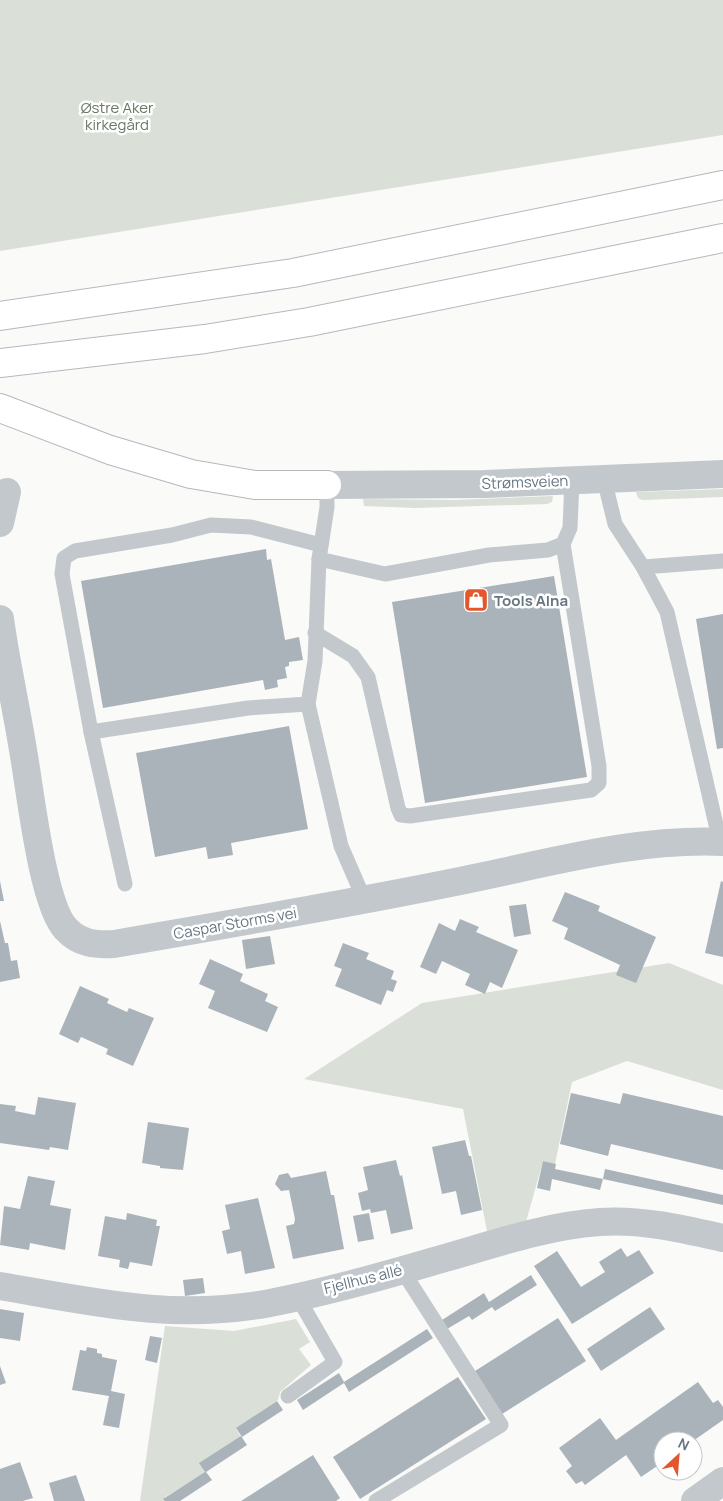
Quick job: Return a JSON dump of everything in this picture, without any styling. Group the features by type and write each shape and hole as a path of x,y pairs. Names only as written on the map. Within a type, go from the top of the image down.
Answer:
{"highway":[{"path":"0,316 292,273 723,185"},
{"path":"0,362 205,339 310,322 723,238"},
{"path":"0,408 110,450 191,474 255,485 327,485"}],"street":[{"name":"Strømsveien","path":"327,485 422,486 723,474"},
{"path":"0,523 7,492"},
{"name":"Caspar Storms vei","path":"0,619 39,848 55,913 65,929 79,940 94,945 114,944 364,899 570,858 654,845 722,842"},
{"name":"Fjellhus allé","path":"0,1286 140,1309 200,1312 270,1303 402,1270 508,1240 598,1222 624,1222 685,1229 723,1238"},
{"path":"695,1501 723,1482"}],"lane":[{"path":"604,479 615,524 667,612 716,784 722,842"},
{"path":"315,633 353,656 368,677 398,808 401,814 410,816 591,790 599,783 599,766 563,544 570,528 572,480"},
{"path":"327,485 327,507 320,552 315,633 316,661 308,704 341,846 364,899"},
{"path":"125,884 91,732 62,574 64,558 75,551 172,535 211,525 251,527 385,574 489,555 548,550 563,544"},
{"path":"642,568 723,561"},
{"path":"91,732 248,708 308,704"},
{"path":"376,1501 501,1425 402,1270"},
{"path":"288,1396 335,1362 296,1296"}],"green space":[{"name":"Østre Aker kirkegård","path":"0,0 723,0 723,135 0,251"},
{"path":"723,489 723,497 642,500 638,498 636,492"},
{"path":"553,496 552,502 547,504 415,508 364,506 363,499 456,500"},
{"path":"669,963 723,985 723,1090 627,1061 572,1082 555,1164 543,1161 526,1222 487,1231 463,1109 304,1079 422,1003"},
{"path":"296,1319 310,1342 299,1349 311,1365 280,1392 278,1400 236,1429 241,1437 200,1463 205,1473 165,1497 167,1501 140,1501 165,1326 234,1331"}],"building":[{"path":"266,549 267,560 271,559 285,640 299,637 303,660 289,662 289,666 285,667 287,678 277,680 278,687 265,690 263,680 103,708 81,581"},
{"path":"554,576 587,777 425,803 392,602"},
{"path":"723,614 723,748 717,749 696,619"},
{"path":"289,726 308,829 231,843 233,855 208,859 206,847 155,857 136,753"},
{"path":"0,881 4,901 0,901"},
{"path":"721,881 723,882 723,957 705,953"},
{"path":"565,892 600,906 598,911 656,937 636,983 616,975 620,965 564,939 568,928 552,921"},
{"path":"526,904 531,934 514,937 509,906"},
{"path":"460,919 479,927 476,932 518,950 502,988 490,982 485,994 465,985 470,974 442,961 436,974 420,967 439,923 455,931"},
{"path":"0,921 5,943 8,943 11,961 17,960 20,978 0,982"},
{"path":"270,936 275,964 246,969 242,940"},
{"path":"343,943 369,953 366,959 394,971 391,979 397,981 393,992 387,990 381,1005 335,986 342,969 334,966"},
{"path":"210,959 243,974 240,981 268,994 265,1001 278,1007 267,1032 208,1008 215,991 199,984"},
{"path":"80,986 109,999 107,1003 127,1012 129,1008 154,1018 133,1066 106,1054 108,1049 81,1037 78,1043 59,1034"},
{"path":"571,1093 620,1104 623,1093 723,1116 723,1170 611,1144 608,1156 560,1144"},
{"path":"38,1097 76,1103 68,1150 50,1147 49,1150 0,1143 0,1104 16,1106 15,1111 35,1115"},
{"path":"148,1122 189,1128 183,1170 160,1168 160,1166 142,1163"},
{"path":"465,1140 469,1156 471,1156 482,1210 461,1215 456,1191 442,1194 432,1147"},
{"path":"396,1160 400,1176 402,1175 413,1229 391,1234 386,1210 371,1213 370,1209 362,1211 358,1193 368,1190 363,1167"},
{"path":"543,1161 556,1164 555,1169 603,1179 600,1190 552,1179 550,1191 537,1188"},
{"path":"605,1169 723,1195 723,1205 603,1179"},
{"path":"326,1171 331,1195 334,1195 344,1249 293,1259 286,1226 294,1224 295,1219 289,1190 281,1191 275,1184 279,1175 288,1173 291,1178"},
{"path":"28,1176 55,1181 50,1205 71,1209 65,1250 30,1243 29,1250 0,1245 4,1206 20,1209"},
{"path":"258,1198 275,1268 245,1274 241,1251 227,1254 222,1231 230,1229 225,1205"},
{"path":"127,1213 157,1220 156,1226 160,1226 152,1266 130,1262 128,1269 119,1267 120,1260 98,1256 105,1216 126,1220"},
{"path":"369,1213 374,1239 358,1242 353,1216"},
{"path":"621,1248 627,1257 639,1250 654,1273 572,1324 534,1266 557,1251 581,1287 605,1272 599,1262"},
{"path":"531,1275 537,1285 495,1311 492,1307 472,1320 469,1316 447,1329 442,1320 484,1293 489,1302"},
{"path":"203,1278 205,1293 185,1296 183,1280"},
{"path":"650,1307 665,1329 601,1371 587,1349"},
{"path":"0,1309 24,1313 20,1341 0,1338"},
{"path":"558,1318 586,1361 502,1414 475,1371"},
{"path":"427,1329 433,1338 349,1392 344,1383 303,1410 297,1400 339,1373 344,1382"},
{"path":"150,1336 162,1338 157,1363 145,1360"},
{"path":"87,1347 97,1349 97,1353 102,1354 102,1357 117,1360 111,1391 125,1394 119,1428 103,1425 109,1396 72,1390 80,1350 86,1351"},
{"path":"0,1366 6,1383 0,1385"},
{"path":"458,1377 486,1419 360,1499 333,1457"},
{"path":"698,1382 713,1403 718,1400 723,1407 723,1420 703,1434 703,1431 653,1431 653,1469 641,1477 626,1455 585,1485 582,1481 576,1484 566,1471 572,1466 559,1448 600,1418 616,1440"},
{"path":"277,1401 283,1410 242,1437 236,1428"},
{"path":"241,1436 247,1445 206,1472 212,1480 180,1501 165,1501 163,1499 205,1472 199,1463"},
{"path":"313,1455 340,1498 336,1501 241,1501"},
{"path":"20,1462 33,1498 23,1501 0,1501 0,1469"},
{"path":"76,1475 85,1501 54,1501 49,1483"}],"place":[{"name":"Tools Alna","path":"476,600"}]}
